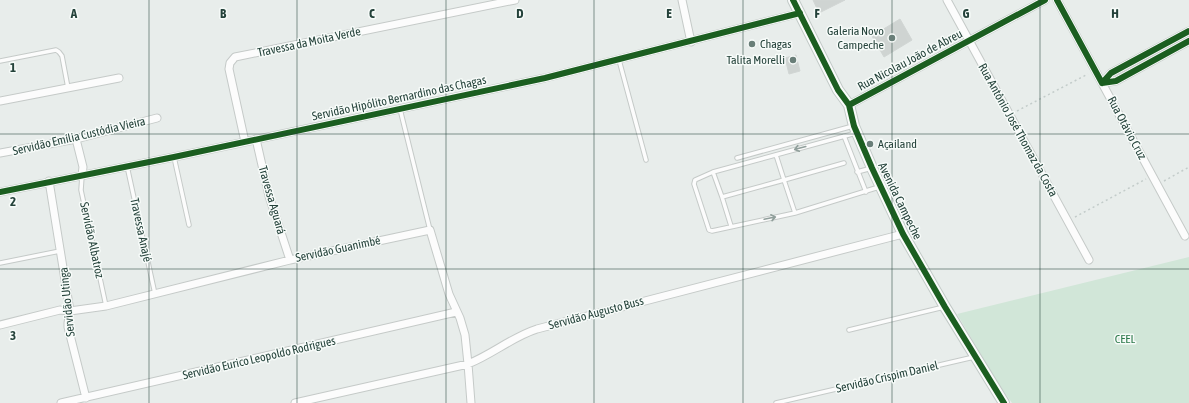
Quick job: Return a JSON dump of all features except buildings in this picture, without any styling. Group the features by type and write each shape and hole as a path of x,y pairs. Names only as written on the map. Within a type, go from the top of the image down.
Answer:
{"main road":[{"name":"Avenida Campeche","path":"793,0 838,90 849,105 856,129 872,168 903,234 1002,403"}],"street":[{"name":"Travessa da Moita Verde","path":"245,142 229,69 230,63 235,57 515,0"},
{"path":"682,0 691,42"},
{"name":"Rua Antônio José Thomaz da Costa","path":"947,0 1089,260"},
{"name":"Rua Nicolau João de Abreu","path":"849,105 1045,0"},
{"name":"Rua Otávio Cruz","path":"1057,0 1185,236"},
{"name":"Servidão Hipólito Bernardino das Chagas","path":"0,192 82,174 174,157 545,78 800,13"},
{"path":"1187,32 1189,41 1116,81 1102,83 1111,72 1187,32"},
{"path":"0,101 119,78"},
{"name":"Servidão Emília Custódia Vieira","path":"0,153 76,139 157,118"},
{"path":"76,139 83,167 82,174"},
{"name":"Travessa Aguará","path":"256,139 269,196 290,260"},
{"name":"Servidão Utinga","path":"49,181 70,311 68,328 86,398"},
{"path":"430,230 449,294 460,318 465,335 471,403"},
{"name":"Servidão Guanimbé","path":"0,325 60,310 70,311 106,306 290,260 430,230"},
{"name":"Servidão Augusto Buss","path":"295,403 468,364 518,336 537,329 903,234"},
{"name":"Servidão Eurico Leopoldo Rodrigues","path":"62,403 456,312"}],"lane":[{"path":"0,60 56,50 62,56 68,88"},
{"path":"619,60 646,160"},
{"path":"400,109 430,230"},
{"path":"856,129 844,136 713,172 695,180 694,184 709,230 712,231 795,213 880,187"},
{"path":"737,158 856,129"},
{"path":"844,136 866,192"},
{"path":"776,155 795,213"},
{"path":"174,157 189,225"},
{"path":"722,198 844,163"},
{"name":"Travessa Anajé","path":"127,166 154,294"},
{"path":"857,172 872,168"},
{"path":"713,172 731,226"},
{"name":"Servidão Albatroz","path":"82,174 81,190 106,306"},
{"path":"0,263 61,250"},
{"path":"849,330 945,307"},
{"name":"Servidão Crispim Daniel","path":"776,403 975,356"}],"path":[{"path":"1010,115 1095,70"},
{"path":"1157,184 1189,167"},
{"path":"1068,220 1152,176"}],"green space":[{"name":"CEEL","path":"1189,257 1189,403 1012,403 998,383 957,314"}],"cycle path":[{"path":"793,0 838,90 849,105 854,126 903,234 945,307 1004,403"},
{"path":"849,105 1045,0"},
{"path":"1057,0 1102,83"},
{"path":"0,192 174,157 545,78 800,13"},
{"path":"1102,83 1111,73 1189,31"},
{"path":"1102,83 1116,81 1189,41"}],"place":[{"name":"Galeria Novo Campeche","path":"892,38"},
{"name":"Chagas","path":"752,44"},
{"name":"Talita Morelli","path":"793,60"},
{"name":"Açailand","path":"870,144"}]}
